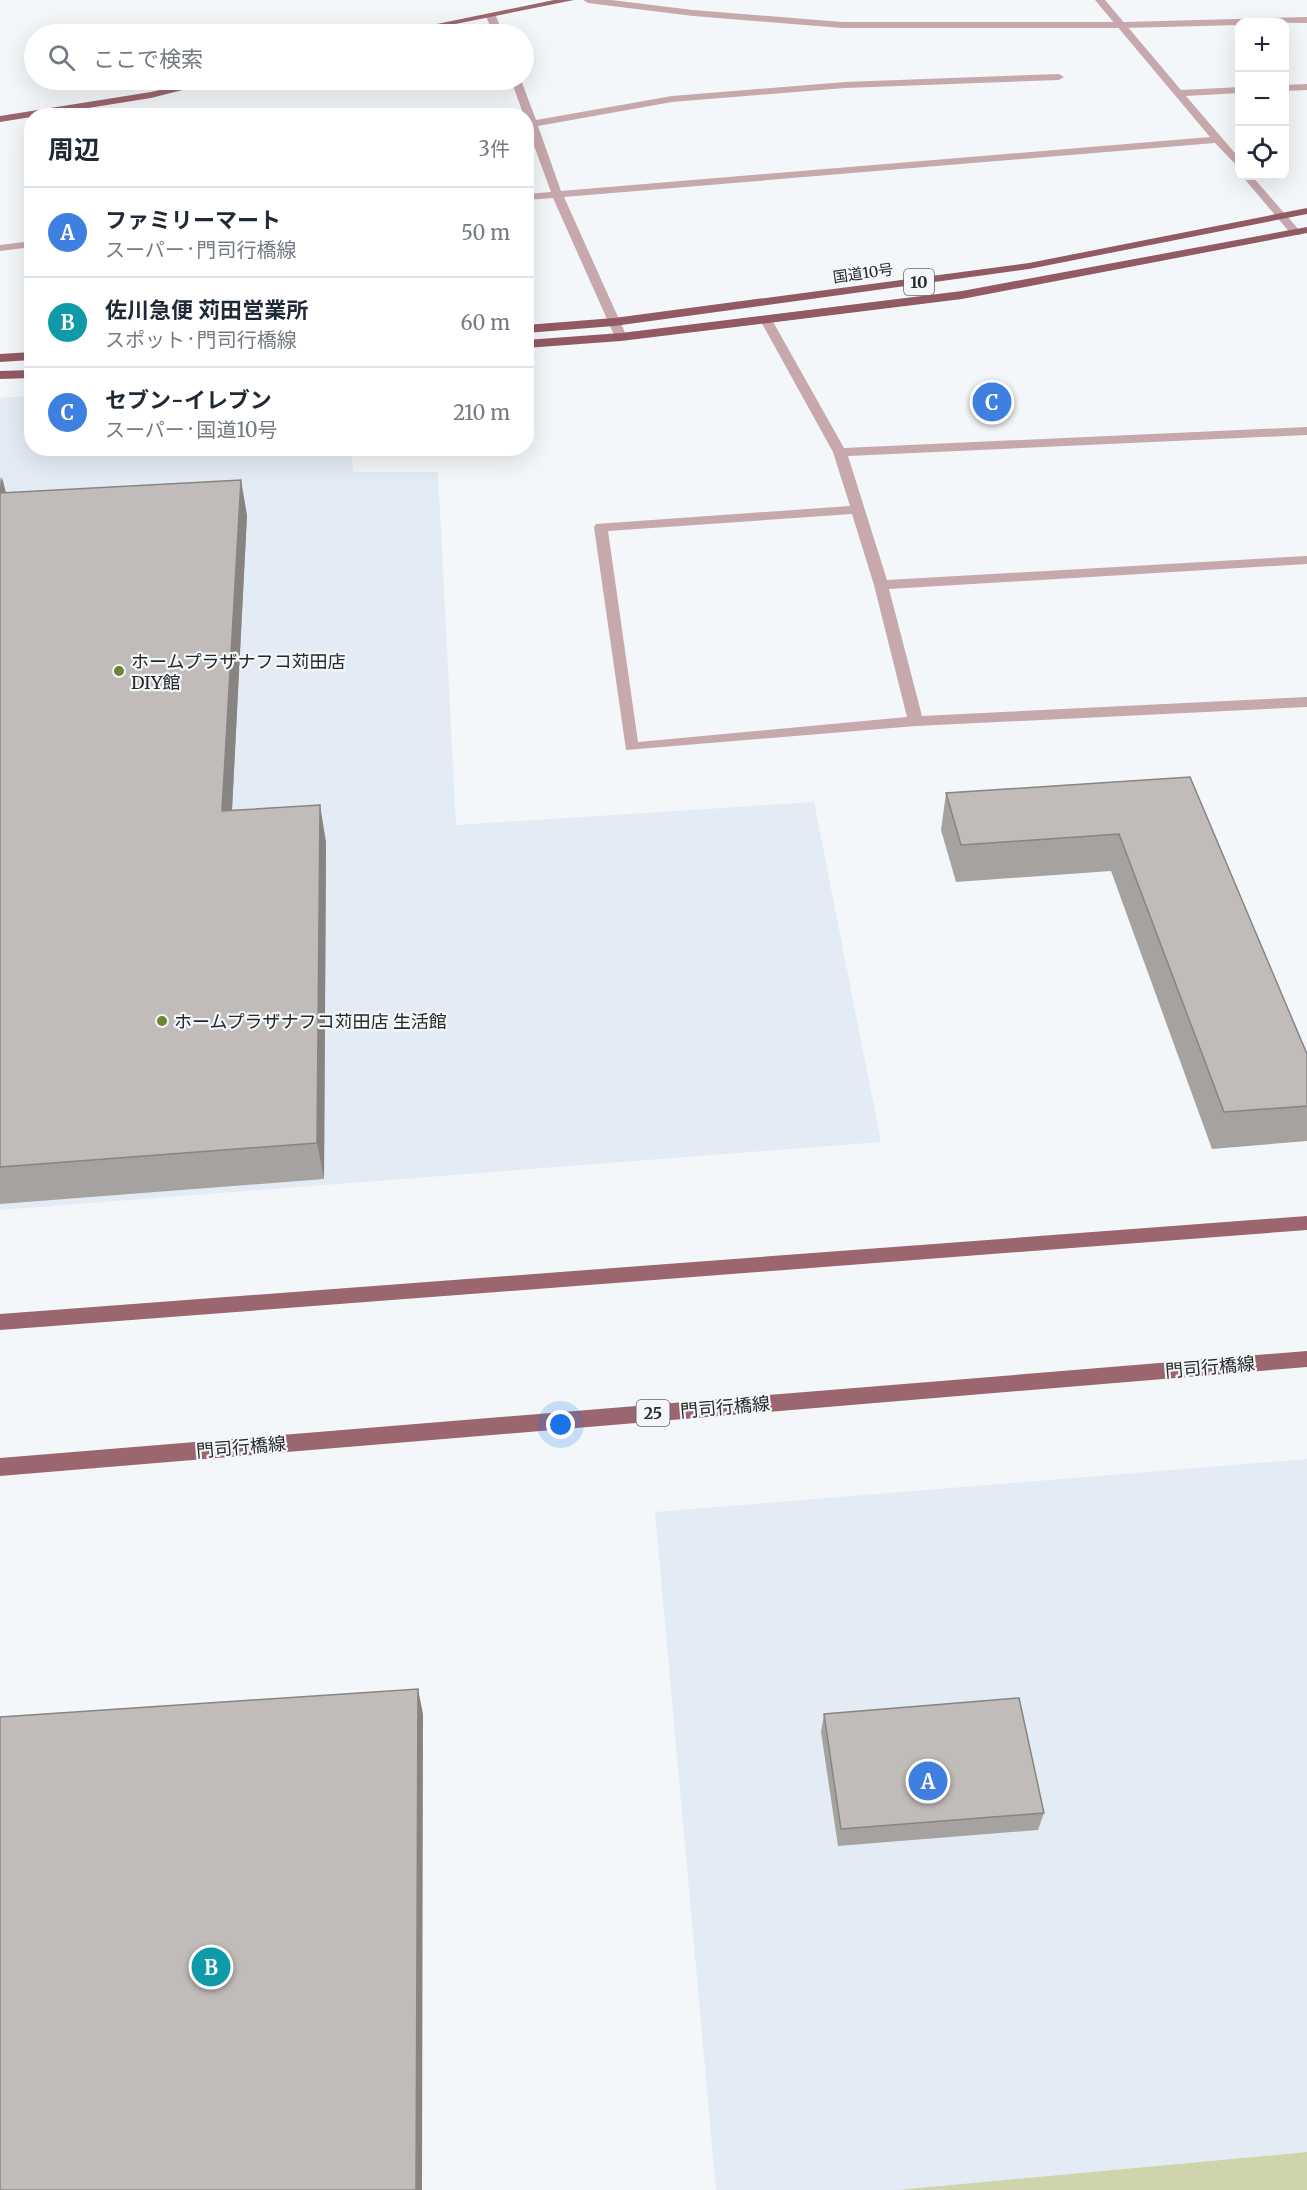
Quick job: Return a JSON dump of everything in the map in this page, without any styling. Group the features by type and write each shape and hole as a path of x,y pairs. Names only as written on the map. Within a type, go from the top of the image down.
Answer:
{"highway":[{"name":"国道10号","path":"534,328 614,322 1029,266 1307,211"},
{"name":"国道10号","path":"534,343 621,337 962,295 1301,232"},
{"path":"0,358 24,356"},
{"path":"0,375 24,374"}],"main road":[{"path":"447,24 569,0"},
{"path":"70,108 174,90"},
{"path":"0,119 24,115"},
{"path":"0,1322 1307,1222"},
{"name":"門司行橋線","path":"0,1467 1307,1359"}],"street":[{"path":"588,0 693,13 842,25 1124,25 1307,20"},
{"path":"1101,0 1235,161"},
{"path":"491,16 494,24"},
{"path":"534,124 684,98 845,85 1059,77"},
{"path":"1289,88 1307,87"},
{"path":"520,90 527,108"},
{"path":"1179,93 1235,90"},
{"path":"534,127 557,194 621,337"},
{"path":"534,196 1217,140"},
{"path":"1251,180 1283,217 1301,232"},
{"path":"0,248 24,245"},
{"path":"766,320 840,452 880,585 916,721"},
{"path":"840,452 1307,431"},
{"path":"858,510 601,527 631,747 916,721 1307,702"},
{"path":"880,585 1307,560"}],"shaded area":[{"path":"24,396 24,456 352,456 353,472 438,472 456,825 814,802 881,1142 0,1210 0,398"},
{"path":"1307,1459 1307,2152 896,2190 716,2190 655,1512"}],"green space":[{"path":"1307,2152 1307,2190 896,2190"}],"building":[{"path":"241,480 222,811 320,805 317,1143 0,1167 0,493"},
{"path":"1190,777 1307,1054 1307,1106 1224,1112 1119,834 961,845 946,793"},
{"path":"418,1689 416,2190 0,2190 0,1717"},
{"path":"1019,1698 1044,1813 841,1829 824,1714"}],"place":[{"name":"セブン-イレブン","path":"992,402"},
{"name":"ホームプラザナフコ苅田店 DIY館","path":"119,671"},
{"name":"ホームプラザナフコ苅田店 生活館","path":"162,1021"},
{"name":"ファミリーマート","path":"928,1781"},
{"name":"佐川急便 苅田営業所","path":"211,1967"}]}
